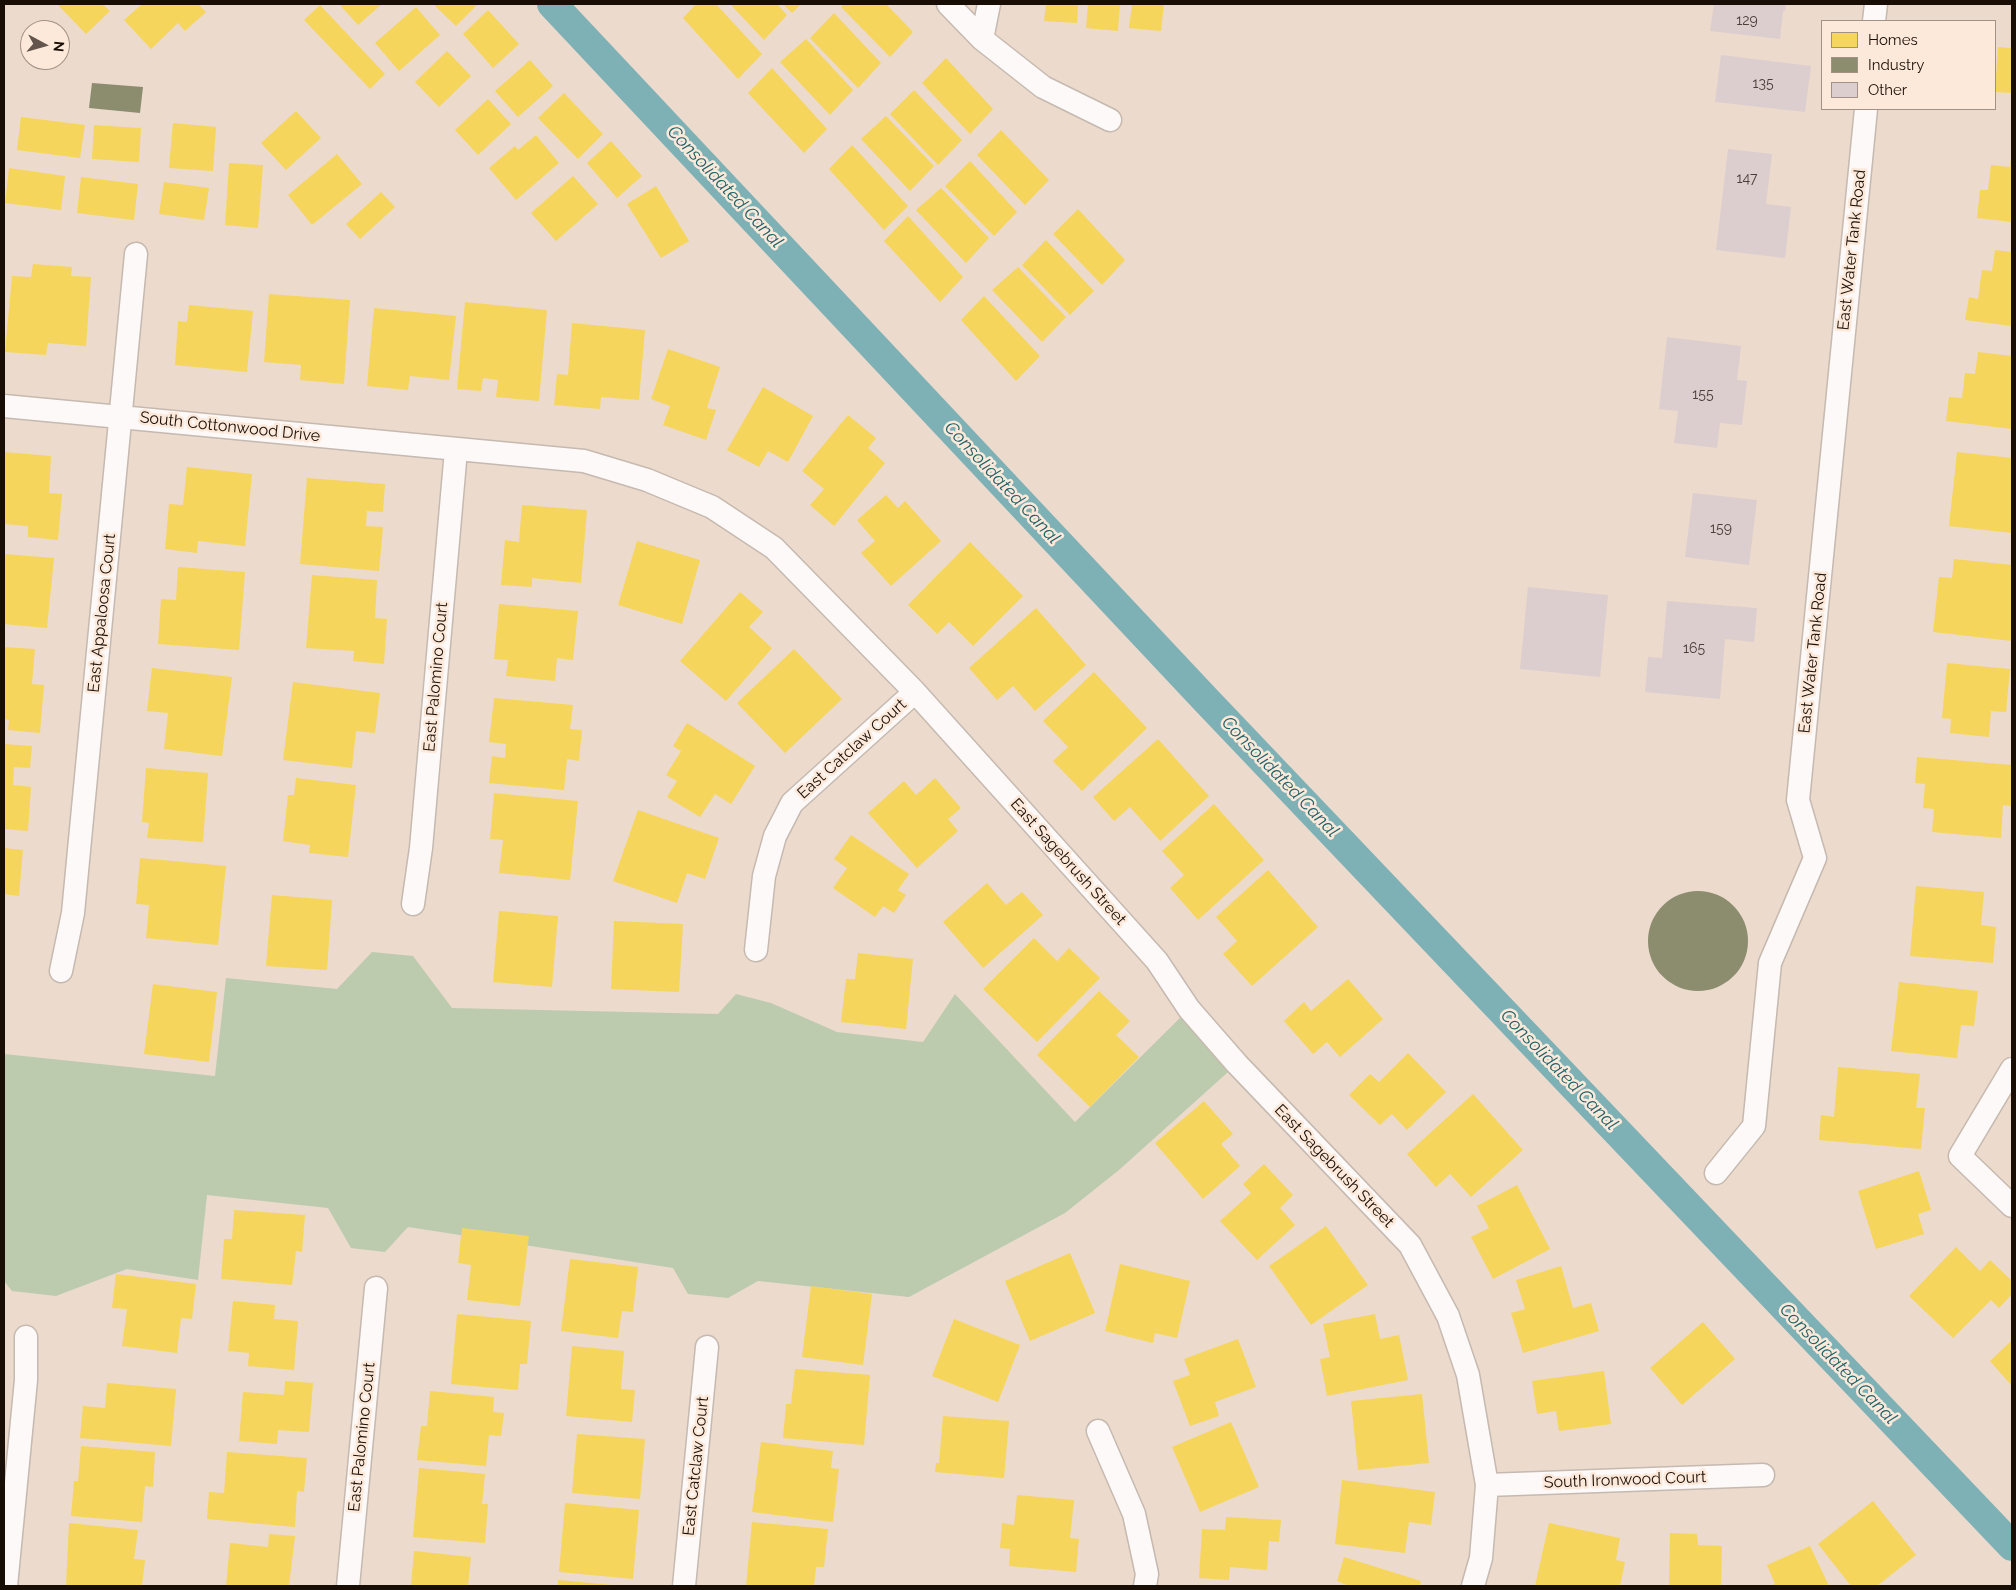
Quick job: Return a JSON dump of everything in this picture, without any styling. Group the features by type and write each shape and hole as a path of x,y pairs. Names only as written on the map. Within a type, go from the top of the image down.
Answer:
{"street":[{"path":"948,4 982,39 1043,87 1110,120"},
{"path":"982,39 989,4"},
{"path":"1874,20 1876,4"},
{"name":"East Water Tank Road","path":"1716,1173 1754,1126 1770,963 1815,858 1798,800 1866,110"},
{"name":"East Appaloosa Court","path":"61,971 72,913 136,254"},
{"name":"South Cottonwood Drive","path":"4,406 456,450"},
{"name":"East Sagebrush Street","path":"456,450 584,461 647,480 712,507 774,548 915,692 1158,961 1189,1009 1237,1064 1410,1245 1448,1316 1468,1375 1487,1485 1481,1558 1473,1586"},
{"name":"East Palomino Court","path":"413,904 421,848 456,450"},
{"name":"East Catclaw Court","path":"756,950 764,876 775,836 792,803 915,692"},
{"path":"2012,1069 1960,1156 2012,1206"},
{"name":"East Palomino Court","path":"348,1586 376,1288"},
{"path":"6,1586 26,1380 26,1337"},
{"name":"East Catclaw Court","path":"684,1586 708,1346"},
{"path":"1098,1431 1134,1514 1147,1574 1145,1586"},
{"name":"South Ironwood Court","path":"1487,1485 1763,1475"}],"green space":[{"path":"372,952 413,956 452,1008 718,1014 736,994 771,1003 837,1032 923,1042 955,994 1075,1122 1189,1009 1237,1064 1119,1170 1065,1213 909,1297 758,1281 728,1298 688,1294 673,1268 408,1227 385,1252 351,1248 328,1208 207,1195 198,1280 127,1269 56,1296 12,1291 4,1281 4,1054 215,1076 226,978 337,989"}],"building: Homes":[{"path":"57,4 102,4 110,11 86,34"},
{"path":"142,4 198,4 206,12 185,31 178,23 151,49 124,20"},
{"path":"339,4 382,4 358,25"},
{"path":"433,4 478,4 456,26"},
{"path":"696,4 716,4 762,54 738,79 683,18"},
{"path":"730,4 777,4 787,15 764,40"},
{"path":"783,4 801,4 792,13"},
{"path":"844,4 886,4 913,32 890,57 841,7"},
{"path":"1046,4 1078,4 1077,23 1044,21"},
{"path":"1088,4 1120,4 1118,31 1086,28"},
{"path":"1132,4 1164,4 1161,31 1129,28"},
{"path":"320,5 385,74 370,89 304,20"},
{"path":"416,7 440,35 399,71 375,43"},
{"path":"488,10 519,44 493,68 463,34"},
{"path":"834,13 881,63 858,88 810,38"},
{"path":"806,39 853,90 830,115 780,62"},
{"path":"1998,47 2012,48 2012,93 1996,92"},
{"path":"447,51 471,76 439,107 415,82"},
{"path":"946,58 993,109 970,134 922,83"},
{"path":"530,60 553,86 518,117 495,91"},
{"path":"772,68 827,129 804,153 748,93"},
{"path":"914,90 962,140 938,165 890,114"},
{"path":"564,93 603,134 578,159 538,118"},
{"path":"488,99 511,124 478,155 455,130"},
{"path":"296,111 321,138 286,170 261,143"},
{"path":"886,116 934,166 910,191 861,139"},
{"path":"21,117 85,125 80,158 17,150"},
{"path":"173,123 216,127 213,171 169,168"},
{"path":"94,125 141,128 139,162 92,159"},
{"path":"1001,130 1049,180 1025,205 977,155"},
{"path":"536,135 559,163 516,200 489,168 515,146 518,150"},
{"path":"611,141 642,176 617,198 587,163"},
{"path":"852,145 908,206 884,230 829,169"},
{"path":"337,154 362,184 312,225 288,195"},
{"path":"2011,159 2012,222 1977,218 1980,190 1988,190 1991,165 2010,167"},
{"path":"970,161 1017,212 994,236 945,186"},
{"path":"229,163 263,165 258,228 225,225"},
{"path":"9,168 65,176 61,210 5,203"},
{"path":"573,176 598,204 556,241 531,213"},
{"path":"81,177 138,184 134,220 77,213"},
{"path":"164,182 209,188 204,220 159,214"},
{"path":"656,186 689,241 661,258 627,204"},
{"path":"941,188 989,238 966,263 916,210"},
{"path":"381,192 395,207 360,239 346,224"},
{"path":"1078,209 1125,260 1102,285 1053,234"},
{"path":"908,216 963,277 940,302 884,241"},
{"path":"1046,240 1094,291 1070,315 1022,265"},
{"path":"1995,250 2012,252 2012,326 1965,320 1969,297 1978,299 1982,270 1992,271"},
{"path":"33,264 72,267 71,276 91,277 86,346 48,343 46,355 5,352 12,276 31,277"},
{"path":"1018,267 1066,317 1042,342 992,290"},
{"path":"269,294 350,300 344,384 300,380 301,365 264,362"},
{"path":"984,296 1040,356 1016,381 961,320"},
{"path":"465,302 547,310 539,401 496,397 498,380 483,378 481,391 457,389"},
{"path":"189,305 253,311 247,372 175,365 178,321 187,322"},
{"path":"374,308 456,316 449,380 410,376 408,390 367,386"},
{"path":"572,323 645,330 639,400 601,397 600,409 554,405 557,374 568,375"},
{"path":"668,349 720,367 707,408 716,410 706,440 663,425 670,406 651,399"},
{"path":"1978,352 2012,356 2012,429 1946,421 1949,397 1962,398 1965,373 1975,374"},
{"path":"763,387 813,416 788,462 768,451 759,467 727,450"},
{"path":"848,415 876,438 868,448 885,463 834,526 810,505 824,489 802,471"},
{"path":"4,452 51,456 49,493 62,494 58,540 28,537 28,526 4,524"},
{"path":"1957,452 2012,458 2012,533 1949,526"},
{"path":"187,467 252,474 245,546 198,541 197,553 165,549 169,504 183,505"},
{"path":"307,478 385,484 383,512 367,511 366,526 383,527 379,571 300,564"},
{"path":"886,495 898,508 905,501 941,541 891,586 861,553 875,541 857,520"},
{"path":"522,505 587,510 581,583 532,578 532,587 501,585 505,540 519,542"},
{"path":"637,541 700,560 682,624 618,605"},
{"path":"970,542 1023,596 973,646 949,622 937,634 908,605"},
{"path":"4,554 54,558 47,628 4,624"},
{"path":"1954,559 2012,565 2012,641 1933,632 1939,577 1952,578"},
{"path":"178,567 245,572 239,650 158,644 161,599 176,600"},
{"path":"312,575 377,580 375,618 387,619 384,664 353,661 354,651 306,648"},
{"path":"740,592 763,612 749,627 772,648 726,701 680,661"},
{"path":"499,604 578,611 573,660 557,658 555,681 506,676 508,660 494,659"},
{"path":"1036,608 1086,665 1035,711 1013,686 997,700 969,668"},
{"path":"4,647 35,649 32,684 44,685 40,733 8,730 9,720 4,719"},
{"path":"794,649 842,699 785,753 737,703"},
{"path":"1947,663 2010,669 2006,712 1991,711 1989,737 1950,733 1951,719 1942,718"},
{"path":"152,668 232,677 222,756 164,749 168,713 147,711"},
{"path":"1094,672 1147,728 1082,791 1053,761 1068,747 1043,721"},
{"path":"293,682 380,693 375,733 356,731 352,768 283,760"},
{"path":"494,698 573,705 570,729 582,730 579,761 567,759 564,790 489,783 492,756 505,758 506,744 489,742"},
{"path":"687,723 755,766 731,804 715,794 700,817 667,797 677,781 666,775 681,751 673,746"},
{"path":"1158,739 1209,796 1160,841 1130,807 1114,821 1093,797"},
{"path":"4,744 32,746 30,768 14,767 13,785 31,787 28,831 4,829"},
{"path":"1917,757 2012,765 2012,806 2003,805 2001,838 1932,832 1934,809 1923,808 1925,784 1915,783"},
{"path":"146,768 208,773 203,842 147,838 149,823 142,822"},
{"path":"296,778 356,785 348,857 309,853 310,845 283,841 288,795 294,795"},
{"path":"935,778 961,808 948,819 958,831 917,868 868,813 904,781 916,795"},
{"path":"494,793 578,801 570,880 499,873 503,840 490,839"},
{"path":"1214,804 1264,860 1198,920 1170,888 1184,875 1162,851"},
{"path":"638,810 719,838 705,879 687,873 677,903 613,881"},
{"path":"851,835 909,874 898,890 906,895 894,913 883,906 875,917 833,888 847,868 834,859"},
{"path":"4,848 23,850 19,896 4,894"},
{"path":"140,858 226,866 218,945 146,938 149,905 136,904"},
{"path":"1268,870 1318,927 1252,986 1223,954 1237,941 1216,917"},
{"path":"987,883 1006,905 1022,892 1043,915 983,968 943,922"},
{"path":"1916,886 1984,892 1981,925 1996,927 1993,963 1910,956"},
{"path":"272,895 332,900 327,970 266,966"},
{"path":"499,911 558,916 552,987 493,982"},
{"path":"614,921 683,924 679,992 611,989"},
{"path":"1034,938 1057,961 1069,948 1100,978 1037,1042 983,989"},
{"path":"858,953 913,959 906,1029 841,1022 846,979 855,979"},
{"path":"1348,979 1383,1019 1340,1057 1327,1042 1313,1054 1284,1021 1304,1002 1311,1011"},
{"path":"1899,982 1978,991 1974,1026 1961,1025 1957,1058 1891,1051"},
{"path":"153,984 217,992 209,1062 144,1054"},
{"path":"1099,991 1130,1021 1116,1035 1139,1057 1090,1107 1037,1055"},
{"path":"1408,1053 1446,1092 1407,1130 1392,1114 1380,1125 1349,1095 1370,1074 1379,1082"},
{"path":"1838,1067 1920,1074 1916,1108 1925,1108 1921,1149 1819,1140 1821,1115 1834,1117"},
{"path":"1473,1094 1523,1150 1471,1197 1450,1174 1436,1187 1407,1154"},
{"path":"1204,1101 1233,1134 1221,1144 1240,1166 1203,1199 1155,1143"},
{"path":"1264,1164 1293,1195 1280,1208 1295,1225 1257,1260 1220,1221 1251,1193 1243,1184"},
{"path":"1919,1171 1931,1210 1918,1214 1924,1234 1876,1249 1858,1191"},
{"path":"1517,1185 1550,1249 1493,1279 1471,1237 1489,1228 1477,1206"},
{"path":"234,1210 305,1215 302,1252 296,1251 292,1285 221,1279 224,1239 232,1239"},
{"path":"1326,1226 1368,1285 1311,1325 1269,1266"},
{"path":"462,1228 529,1236 520,1306 467,1300 471,1265 458,1263"},
{"path":"1956,1247 1980,1271 1990,1260 2012,1281 2012,1294 1999,1308 1991,1300 1953,1338 1909,1296"},
{"path":"1070,1253 1095,1313 1030,1341 1005,1281"},
{"path":"570,1259 638,1267 633,1312 622,1311 618,1338 561,1331"},
{"path":"1120,1264 1190,1281 1177,1338 1155,1333 1153,1343 1105,1331"},
{"path":"1561,1266 1573,1308 1591,1303 1599,1331 1523,1353 1511,1313 1525,1309 1516,1280"},
{"path":"116,1274 196,1284 192,1319 181,1318 177,1353 122,1346 127,1309 112,1308"},
{"path":"811,1286 872,1294 863,1365 802,1357"},
{"path":"233,1301 275,1305 274,1319 298,1321 294,1370 248,1366 249,1353 228,1351"},
{"path":"457,1314 531,1321 527,1364 520,1364 518,1390 451,1384"},
{"path":"1375,1314 1380,1339 1399,1335 1408,1380 1327,1396 1320,1359 1330,1357 1323,1324"},
{"path":"954,1319 1020,1345 998,1402 932,1376"},
{"path":"1703,1322 1735,1359 1682,1405 1650,1368"},
{"path":"1238,1339 1256,1387 1215,1402 1219,1416 1190,1426 1173,1381 1190,1375 1184,1359"},
{"path":"2012,1340 2012,1386 1990,1361"},
{"path":"572,1346 624,1351 621,1389 635,1390 632,1422 566,1416"},
{"path":"795,1369 870,1375 864,1445 783,1438 786,1404 791,1404"},
{"path":"1604,1371 1611,1424 1559,1431 1556,1411 1537,1414 1532,1381"},
{"path":"285,1381 313,1383 309,1432 278,1430 277,1444 239,1441 243,1392 284,1395"},
{"path":"107,1383 176,1389 171,1446 80,1438 83,1406 105,1408"},
{"path":"430,1391 494,1397 493,1412 504,1413 501,1436 489,1435 486,1466 417,1460 421,1426 427,1426"},
{"path":"1422,1394 1429,1463 1358,1470 1351,1401"},
{"path":"943,1416 1009,1421 1004,1478 935,1472 936,1463 939,1463"},
{"path":"1231,1422 1259,1487 1200,1512 1172,1447"},
{"path":"577,1434 645,1439 640,1499 572,1493"},
{"path":"761,1442 833,1451 831,1468 839,1469 833,1522 752,1512"},
{"path":"81,1446 155,1452 153,1487 145,1486 142,1522 71,1516 74,1481 78,1481"},
{"path":"227,1452 307,1458 304,1492 297,1491 295,1527 207,1519 209,1492 224,1493"},
{"path":"419,1468 485,1474 482,1504 488,1504 485,1543 413,1537"},
{"path":"1342,1480 1435,1492 1431,1525 1409,1522 1405,1553 1335,1544"},
{"path":"1017,1495 1074,1500 1070,1538 1079,1539 1076,1572 1009,1566 1010,1549 1000,1548 1002,1523 1014,1525"},
{"path":"1873,1501 1916,1555 1877,1586 1851,1586 1818,1544"},
{"path":"565,1503 639,1510 633,1579 559,1572"},
{"path":"1226,1517 1281,1520 1279,1542 1269,1541 1267,1570 1230,1567 1229,1580 1199,1578 1202,1529 1225,1530"},
{"path":"752,1522 828,1529 824,1567 816,1567 814,1586 746,1586"},
{"path":"69,1523 138,1530 134,1559 145,1560 142,1585 66,1586"},
{"path":"1549,1523 1620,1538 1616,1560 1625,1562 1620,1586 1535,1586"},
{"path":"1670,1533 1697,1534 1698,1545 1722,1546 1721,1586 1669,1586"},
{"path":"269,1534 295,1536 289,1586 226,1586 230,1543 268,1547"},
{"path":"1810,1546 1829,1586 1770,1586 1775,1584 1767,1565"},
{"path":"414,1551 471,1557 468,1586 411,1586"},
{"path":"1344,1557 1421,1581 1420,1586 1349,1586 1337,1581"},
{"path":"558,1580 613,1585 613,1586 558,1586"}],"building: Industry":[{"path":"92,83 143,87 140,113 89,108"},
{"path":"1698,891 1717,895 1733,906 1744,922 1748,941 1744,960 1733,976 1717,987 1698,991 1679,987 1663,976 1652,960 1648,941 1652,922 1663,906 1679,895"}],"building: Other":[{"path":"1714,4 1786,4 1785,11 1783,11 1780,39 1710,31"},
{"path":"1721,55 1811,66 1805,112 1715,102"},
{"path":"1728,149 1772,154 1766,204 1791,207 1785,258 1716,250"},
{"path":"1667,337 1741,346 1737,380 1747,381 1742,425 1720,423 1717,448 1674,443 1678,411 1659,409"},
{"path":"1693,493 1757,500 1749,565 1685,557"},
{"path":"1528,587 1608,595 1600,677 1520,669"},
{"path":"1667,601 1757,608 1754,642 1725,639 1720,699 1645,692 1648,657 1662,658"}],"waterway":[{"name":"Consolidated Canal","path":"552,4 1205,699 2012,1546"}]}
